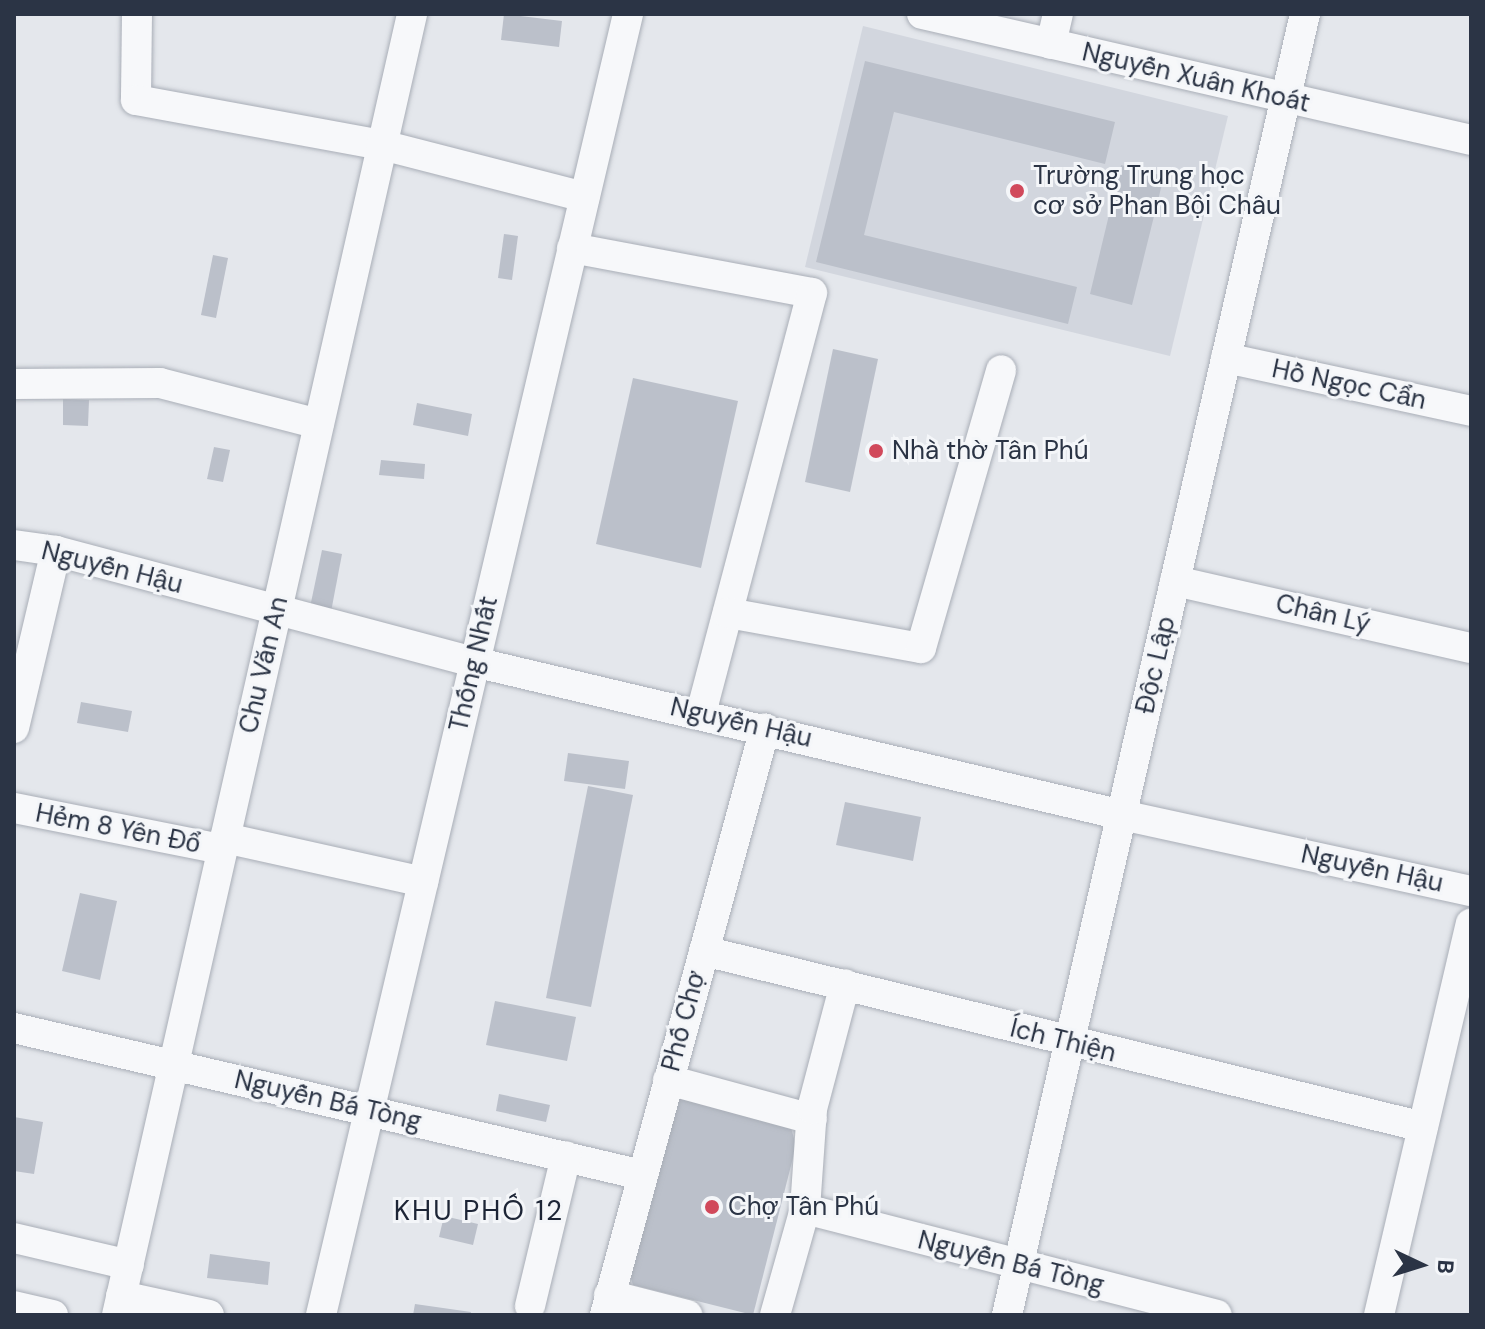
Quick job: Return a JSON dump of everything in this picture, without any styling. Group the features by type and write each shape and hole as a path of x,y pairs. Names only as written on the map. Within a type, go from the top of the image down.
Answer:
{"street":[{"path":"137,14 136,100 382,145 584,197"},
{"name":"Chu Văn An","path":"119,1306 412,14"},
{"name":"Thống Nhất","path":"321,1315 628,14"},
{"name":"Nguyễn Xuân Khoát","path":"922,14 1471,140"},
{"path":"1051,44 1058,14"},
{"name":"Độc Lập","path":"1007,1315 1305,14"},
{"path":"572,248 812,293 701,713"},
{"name":"Hồ Ngọc Cẩn","path":"1226,358 1471,411"},
{"path":"728,613 921,648 1001,370"},
{"path":"14,384 160,383 319,424"},
{"name":"Nguyễn Hậu","path":"14,545 56,551 474,662 765,728 1122,815 1471,891"},
{"path":"14,728 56,551"},
{"name":"Chân Lý","path":"1175,581 1471,648"},
{"name":"Phố Chợ","path":"607,1305 765,728"},
{"name":"Hẻm 8 Yên Đổ","path":"14,808 423,882"},
{"path":"1379,1315 1471,924"},
{"name":"Ích Thiện","path":"704,951 845,984 1069,1044 1423,1127"},
{"path":"775,1315 805,1209 812,1119 845,984"},
{"name":"Nguyễn Bá Tòng","path":"14,1028 642,1175"},
{"path":"668,1080 812,1119"},
{"path":"530,1306 566,1156"},
{"name":"Nguyễn Bá Tòng","path":"805,1209 1018,1267 1217,1315"},
{"path":"14,1238 129,1265"},
{"path":"607,1305 682,1314"},
{"path":"14,1306 53,1315"},
{"path":"119,1306 209,1315"}],"shaded area":[{"name":"Trường Trung học cơ sở Phan Bội Châu","path":"863,26 1228,116 1170,356 805,267"}],"building":[{"path":"504,14 562,21 559,47 501,40"},
{"path":"865,61 1115,122 1105,164 894,112 864,235 1077,287 1068,324 816,262"},
{"path":"1121,165 1164,176 1132,305 1090,294"},
{"path":"504,234 518,236 512,280 498,278"},
{"path":"213,255 228,258 216,318 201,315"},
{"path":"833,349 878,359 850,492 805,482"},
{"path":"633,378 738,401 701,568 596,544"},
{"path":"63,399 89,400 88,426 63,425"},
{"path":"417,403 472,414 468,436 413,425"},
{"path":"214,447 230,450 223,482 207,479"},
{"path":"381,460 425,464 424,479 379,475"},
{"path":"322,550 342,554 330,617 309,612"},
{"path":"81,702 132,711 128,732 77,723"},
{"path":"568,753 629,761 625,789 564,781"},
{"path":"588,786 633,795 591,1007 546,998"},
{"path":"845,802 921,817 913,861 836,845"},
{"path":"80,893 117,901 100,980 62,971"},
{"path":"495,1001 576,1017 567,1061 486,1045"},
{"path":"499,1094 550,1105 546,1122 496,1111"},
{"name":"Chợ Tân Phú","path":"672,1097 789,1120 796,1146 753,1315 633,1285 628,1269"},
{"path":"14,1117 43,1122 34,1174 14,1171"},
{"path":"444,1216 478,1224 473,1245 439,1237"},
{"path":"210,1254 270,1262 268,1285 207,1278"},
{"path":"415,1304 471,1312 470,1315 413,1315"}],"place":[{"name":"Trường Trung học cơ sở Phan Bội Châu","path":"1017,191"},
{"name":"Nhà thờ Tân Phú","path":"876,451"},
{"name":"Chợ Tân Phú","path":"712,1207"}],"district":[{"name":"KHU PHỐ 12","path":"479,1211"}]}
